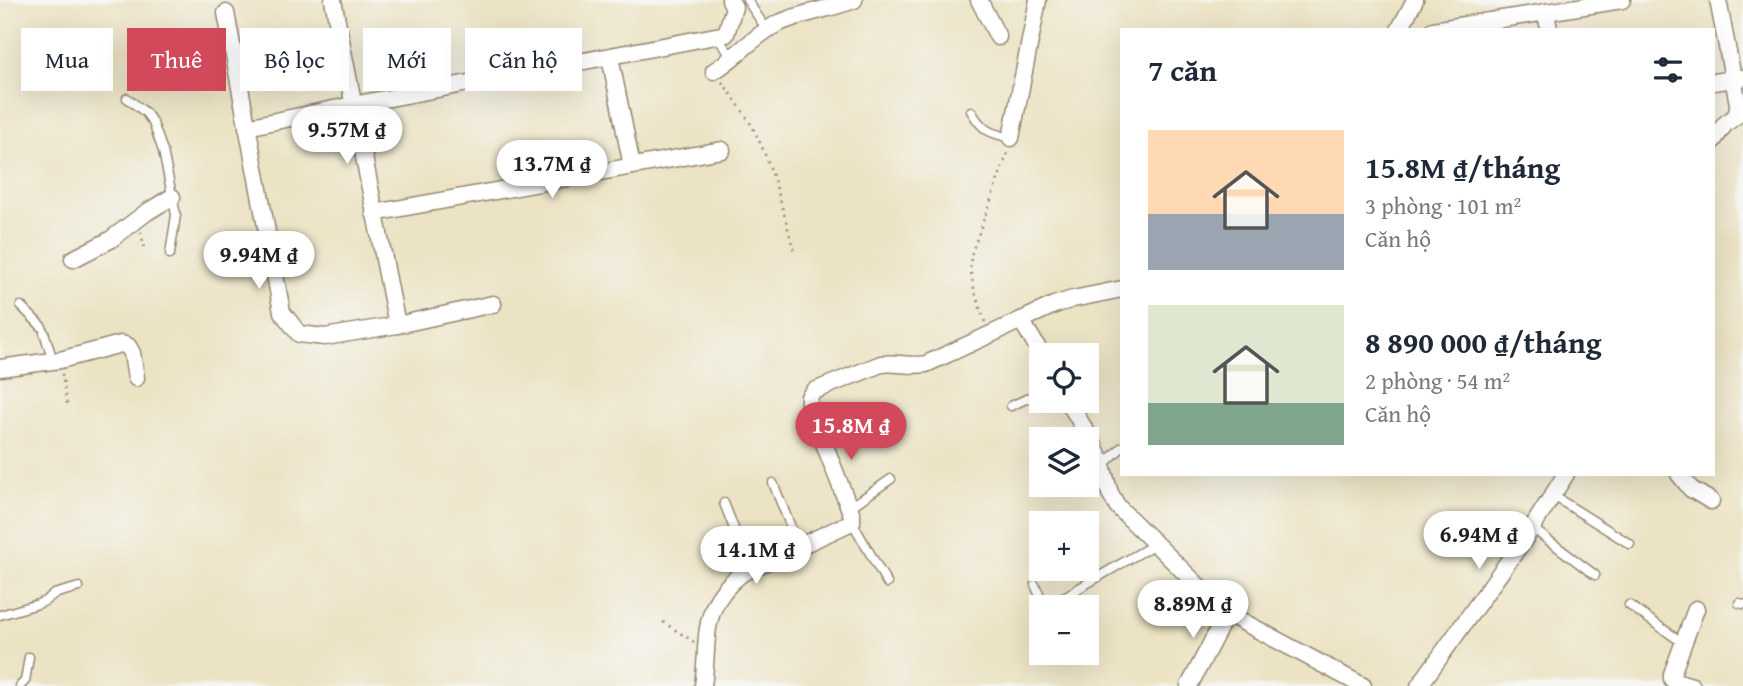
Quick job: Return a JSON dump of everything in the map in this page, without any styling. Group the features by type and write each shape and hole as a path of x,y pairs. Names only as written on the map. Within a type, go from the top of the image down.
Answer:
{"street":[{"path":"333,0 397,325"},
{"path":"247,127 726,34 734,7 730,0"},
{"path":"714,71 767,30 785,21 853,0"},
{"path":"979,0 998,37"},
{"path":"1011,138 1038,0"},
{"path":"1400,28 1415,0"},
{"path":"1446,28 1622,0"},
{"path":"1715,138 1725,124 1740,114 1738,78 1718,0"},
{"path":"1546,12 1549,28"},
{"path":"226,13 282,312 299,334 325,337 397,325 493,304"},
{"path":"610,57 632,166"},
{"path":"1715,82 1738,78"},
{"path":"374,213 722,150"},
{"path":"73,259 110,240 172,197"},
{"path":"704,686 705,650 711,612 717,598 728,584 742,573 799,547 851,515 809,405 809,397 814,391 881,364 926,364 1054,305 1120,289"},
{"path":"1021,320 1035,343"},
{"path":"0,368 56,361 121,344 128,346 132,353 136,378"},
{"path":"1075,413 1094,445 1110,493 1118,507 1154,544 1227,613 1363,686"},
{"path":"1419,686 1532,528 1565,476"},
{"path":"1681,476 1691,489 1711,501"},
{"path":"1692,686 1672,679 1672,674 1696,608"},
{"path":"1189,686 1227,613"}],"lane":[{"path":"747,0 767,30"},
{"path":"716,36 733,58"},
{"path":"127,98 146,113 157,131 163,151 176,215 170,254"},
{"path":"971,111 979,125 987,131 1011,138"},
{"path":"21,306 43,330 56,361"},
{"path":"1012,407 1029,399"},
{"path":"1102,466 1120,449"},
{"path":"887,583 851,515 891,479"},
{"path":"773,483 799,547"},
{"path":"1552,495 1630,544"},
{"path":"724,503 750,569"},
{"path":"1532,528 1595,575"},
{"path":"1035,585 1044,604 1051,605 1154,544"},
{"path":"0,615 38,604 54,594 79,587"},
{"path":"1629,605 1684,643"},
{"path":"20,686 25,681 29,657"}],"path":[{"path":"714,71 755,130 772,170 794,251"},
{"path":"989,335 971,281 971,255 1011,138"},
{"path":"56,361 67,404"},
{"path":"663,622 705,650"}]}
